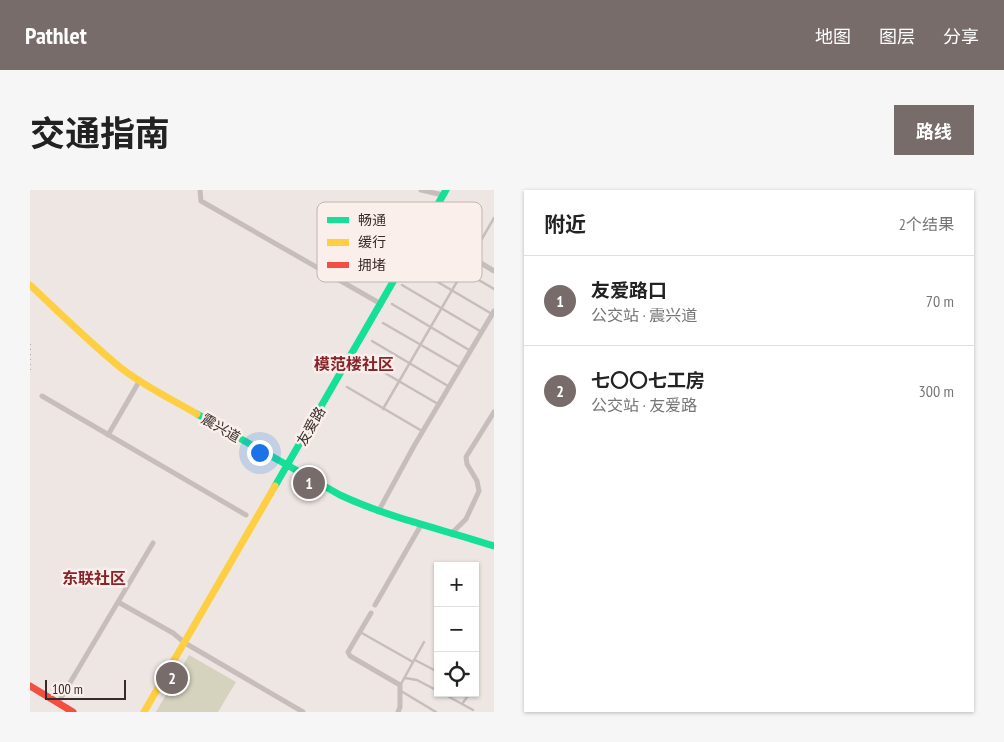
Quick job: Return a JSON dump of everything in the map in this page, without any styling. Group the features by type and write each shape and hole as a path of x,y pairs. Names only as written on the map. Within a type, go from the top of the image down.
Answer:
{"street":[{"path":"200,190 201,201 317,267"},
{"path":"421,190 444,192"},
{"path":"482,264 494,271"},
{"path":"343,282 381,304"},
{"name":"友爱路","path":"144,712 394,282"},
{"name":"震兴道","path":"30,285 96,347 140,380 288,466 359,505 494,546"},
{"path":"378,512 414,446 493,312"},
{"path":"108,435 140,380"},
{"path":"42,396 246,515"},
{"path":"451,534 466,520 479,491 477,481 467,464 466,457 494,412"},
{"path":"375,606 421,525"},
{"path":"58,703 153,543"},
{"path":"118,602 303,712"},
{"path":"371,612 348,652 350,656 400,688 400,707 398,712"},
{"path":"30,686 73,712"}],"lane":[{"path":"482,238 494,218"},
{"path":"438,282 493,312"},
{"path":"384,409 457,282"},
{"path":"482,282 494,289"},
{"path":"402,285 482,332"},
{"path":"392,304 470,351"},
{"path":"383,323 460,368"},
{"path":"372,342 450,386"},
{"path":"361,359 439,405"},
{"path":"347,388 424,431"},
{"path":"360,631 434,670"},
{"path":"424,642 400,688 436,712"},
{"path":"404,678 418,680 434,689"},
{"path":"449,697 473,710"},
{"path":"462,704 467,697"}],"shaded area":[{"path":"189,655 236,682 218,712 156,712"}],"railway":[{"path":"30,344 30,374"}],"traffic: fast":[{"path":"439,202 446,190"},
{"path":"275,486 393,282"},
{"path":"197,414 340,495 397,517 494,546"}],"traffic: slow":[{"path":"30,285 86,338 130,375 197,414"},
{"path":"144,712 275,486"}],"traffic: jam":[{"path":"30,686 73,712"}],"place":[{"name":"友爱路口","path":"309,483"},
{"name":"七〇〇七工房","path":"172,678"}],"district":[{"name":"模范楼社区","path":"354,364"},
{"name":"东联社区","path":"94,578"}]}
